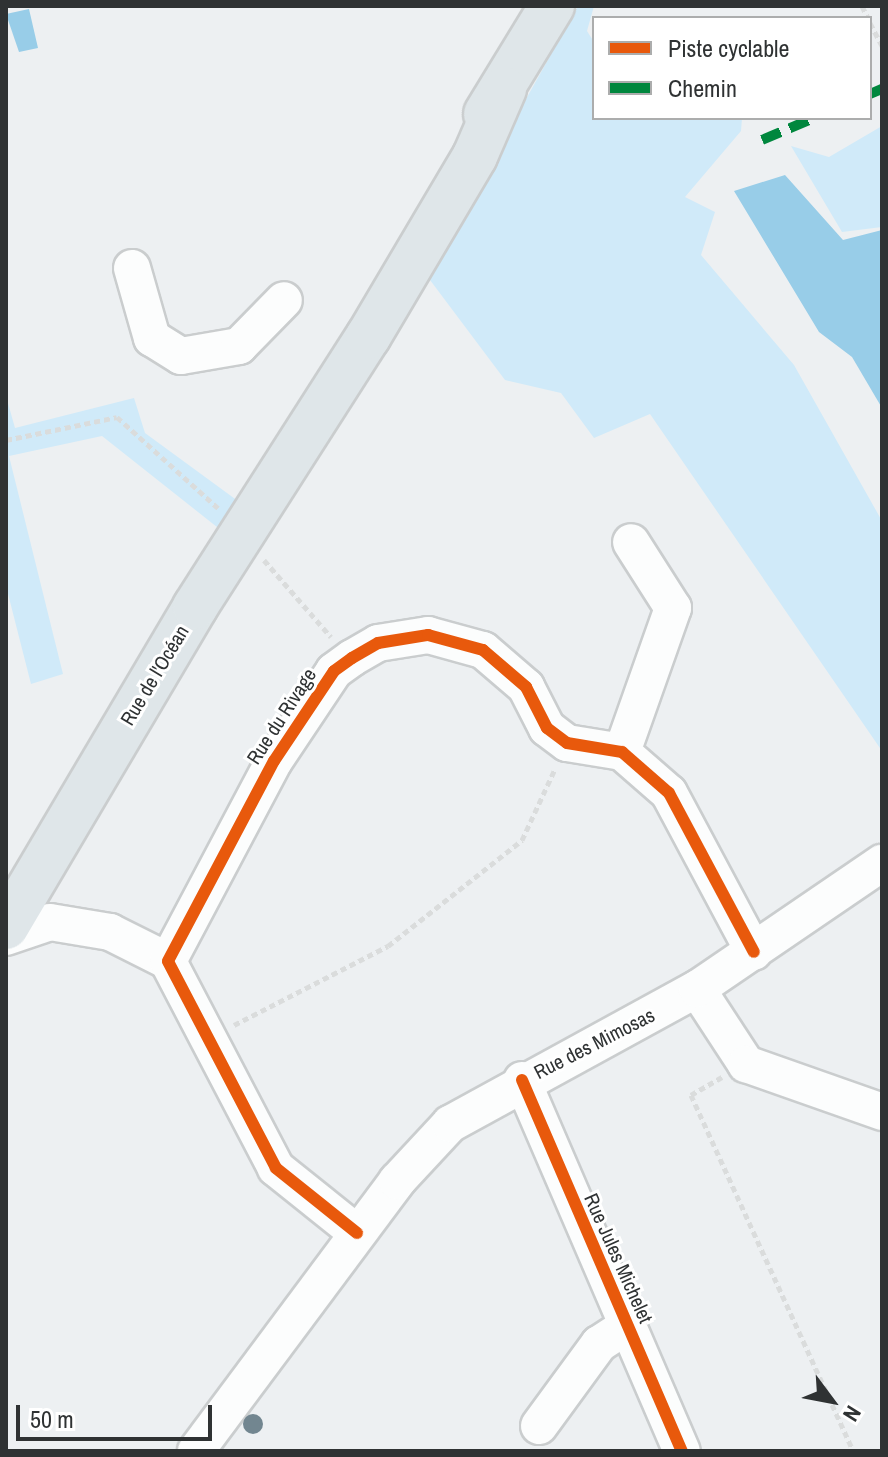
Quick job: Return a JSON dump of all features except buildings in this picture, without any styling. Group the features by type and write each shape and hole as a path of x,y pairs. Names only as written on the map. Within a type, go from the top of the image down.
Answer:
{"main road":[{"name":"Rue de l'Océan","path":"6,927 307,426 360,297 504,89 552,6"}],"street":[{"path":"132,268 152,338 181,356 239,346 284,300"},
{"path":"622,752 673,608 631,542"},
{"name":"Rue du Rivage","path":"168,961 274,761 334,671 378,643 428,635 483,650 526,687 547,728 567,743"},
{"path":"567,743 622,752 669,793 754,952"},
{"name":"Rue des Mimosas","path":"196,1451 357,1233 429,1143 522,1080 697,989 882,863"},
{"path":"6,937 50,922 110,932 168,961 276,1168 357,1233"},
{"path":"697,989 746,1064 882,1112"},
{"name":"Rue Jules Michelet","path":"522,1080 682,1451"},
{"path":"539,1426 599,1344 627,1326"}],"path":[{"path":"872,26 882,46"},
{"path":"6,440 117,417 243,531 352,658"},
{"path":"209,1038 388,946 522,840 567,743"},
{"path":"746,1064 691,1095 853,1451"}],"shaded area":[{"path":"578,6 594,6 587,31 592,39 592,120 742,120 741,131 685,197 715,212 701,255 794,365 882,521 882,751 650,414 594,438 561,393 505,380 427,276"},
{"path":"882,126 882,227 842,232 791,146 829,157"},
{"path":"6,396 15,428 134,398 145,433 242,504 222,531 102,436 9,456 63,674 31,684 6,586"}],"water":[{"path":"29,9 38,48 19,52 6,14"},
{"path":"785,175 843,240 882,230 882,408 852,357 819,332 734,191"}],"marked path":[{"path":"872,93 882,89"},
{"path":"762,140 809,120"}],"cycle path":[{"path":"357,1233 276,1168 168,961 274,761 334,671 352,658 378,643 428,635 483,650 526,687 547,728 567,743 622,752 669,793 754,952"},
{"path":"522,1080 682,1451"}]}
